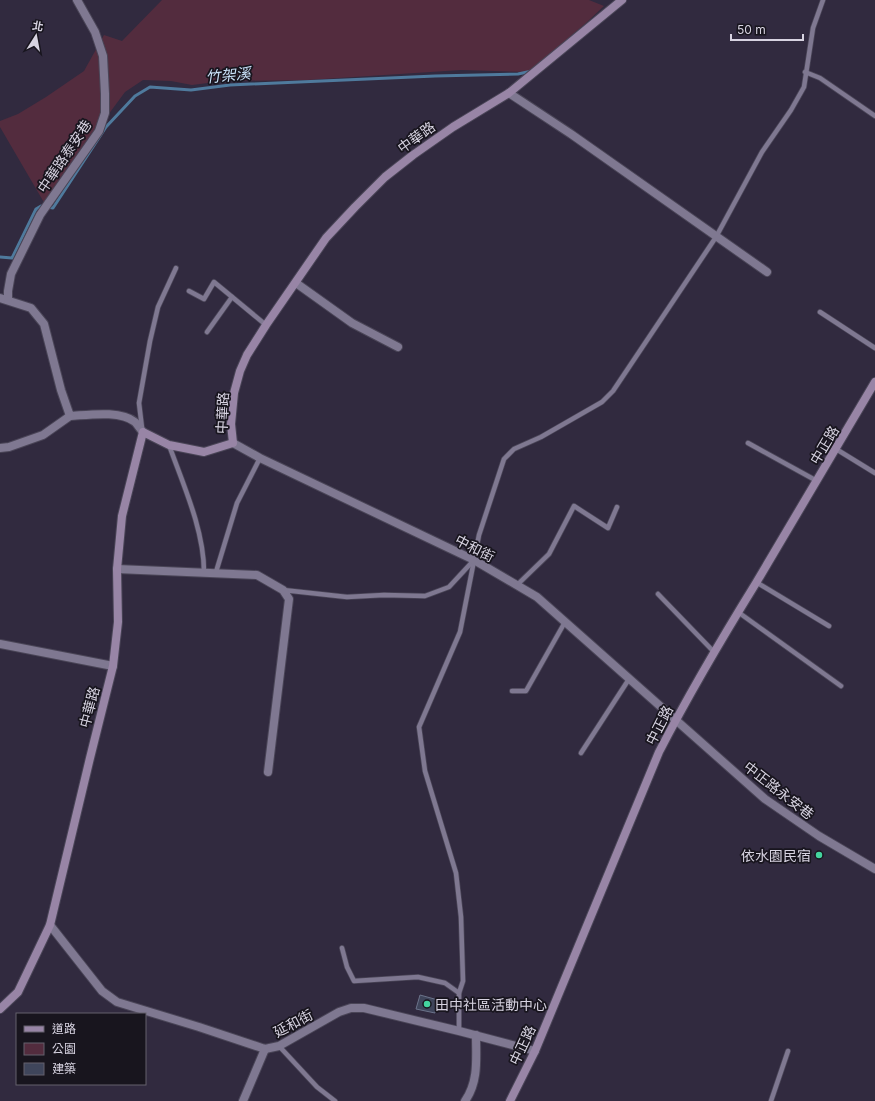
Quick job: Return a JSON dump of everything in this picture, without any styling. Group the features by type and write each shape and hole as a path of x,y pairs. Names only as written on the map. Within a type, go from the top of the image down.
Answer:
{"street":[{"name":"中華路泰安巷","path":"70,416 61,390 44,324 31,308 4,299 11,274 43,211 99,131 105,113 103,56 95,32 77,0"},
{"name":"中華路","path":"0,1009 18,992 50,925 113,666 118,622 117,569 122,516 142,432 168,445 204,452 234,443 231,424 234,393 240,371 247,355 326,238 385,177 453,127 509,93 622,0"},
{"path":"509,93 571,134 767,272"},
{"path":"296,283 352,324 398,347"},
{"name":"中正路","path":"510,1101 535,1051 659,752 714,652 836,450 875,382"},
{"path":"0,448 9,447 43,435 70,416 99,414 122,416 134,422 142,432"},
{"name":"中和街","path":"234,443 260,458 474,560 537,597 676,719"},
{"path":"117,569 216,572 257,575 283,590 288,599 268,772"},
{"path":"0,644 113,666"},
{"name":"中正路永安巷","path":"676,719 765,799 819,836 875,869"},
{"name":"延和街","path":"50,925 102,992 117,1002 198,1027 265,1050 279,1046 338,1012 351,1008 364,1008 535,1051"},
{"path":"464,1101 470,1093 476,1071 476,1035"},
{"path":"243,1101 265,1050"}],"lane":[{"path":"459,1031 459,992 463,981 463,974 461,917 456,873 425,771 419,726 460,632 480,535 504,459 514,449 541,437 602,402 613,391 716,237 762,152 791,110 804,87 812,28 823,0"},
{"path":"805,72 820,78 875,116"},
{"path":"142,432 138,403 150,341 158,307 176,268"},
{"path":"189,291 204,299 214,282 266,325"},
{"path":"207,332 232,296"},
{"path":"820,312 875,348"},
{"path":"748,443 817,481"},
{"path":"168,445 194,516 204,555 204,572"},
{"path":"836,450 875,473"},
{"path":"216,572 237,503 260,458"},
{"path":"517,585 549,554 574,506 608,528 618,507"},
{"path":"283,590 347,597 384,595 426,596 449,586 474,560"},
{"path":"756,582 829,626"},
{"path":"658,594 714,652"},
{"path":"738,612 841,686"},
{"path":"512,691 526,691 565,622"},
{"path":"581,753 629,679"},
{"path":"342,948 347,966 354,981 418,977 446,983 459,992"},
{"path":"279,1046 317,1087 335,1101"},
{"path":"771,1101 788,1051"}],"green space":[{"path":"162,0 589,0 604,6 529,72 461,70 308,80 223,81 192,85 171,81 143,80 125,92 94,134 49,211 0,127 0,121 18,114 84,71 104,35 122,41"}],"building":[{"name":"田中社區活動中心","path":"420,995 438,1000 435,1013 416,1009"}],"waterway":[{"name":"竹架溪","path":"0,257 12,258 36,209 41,206 53,208 106,127 135,96 150,87 191,90 230,85 518,74 532,71"}],"place":[{"name":"依水園民宿","path":"819,855"},
{"name":"田中社區活動中心","path":"427,1004"}]}
